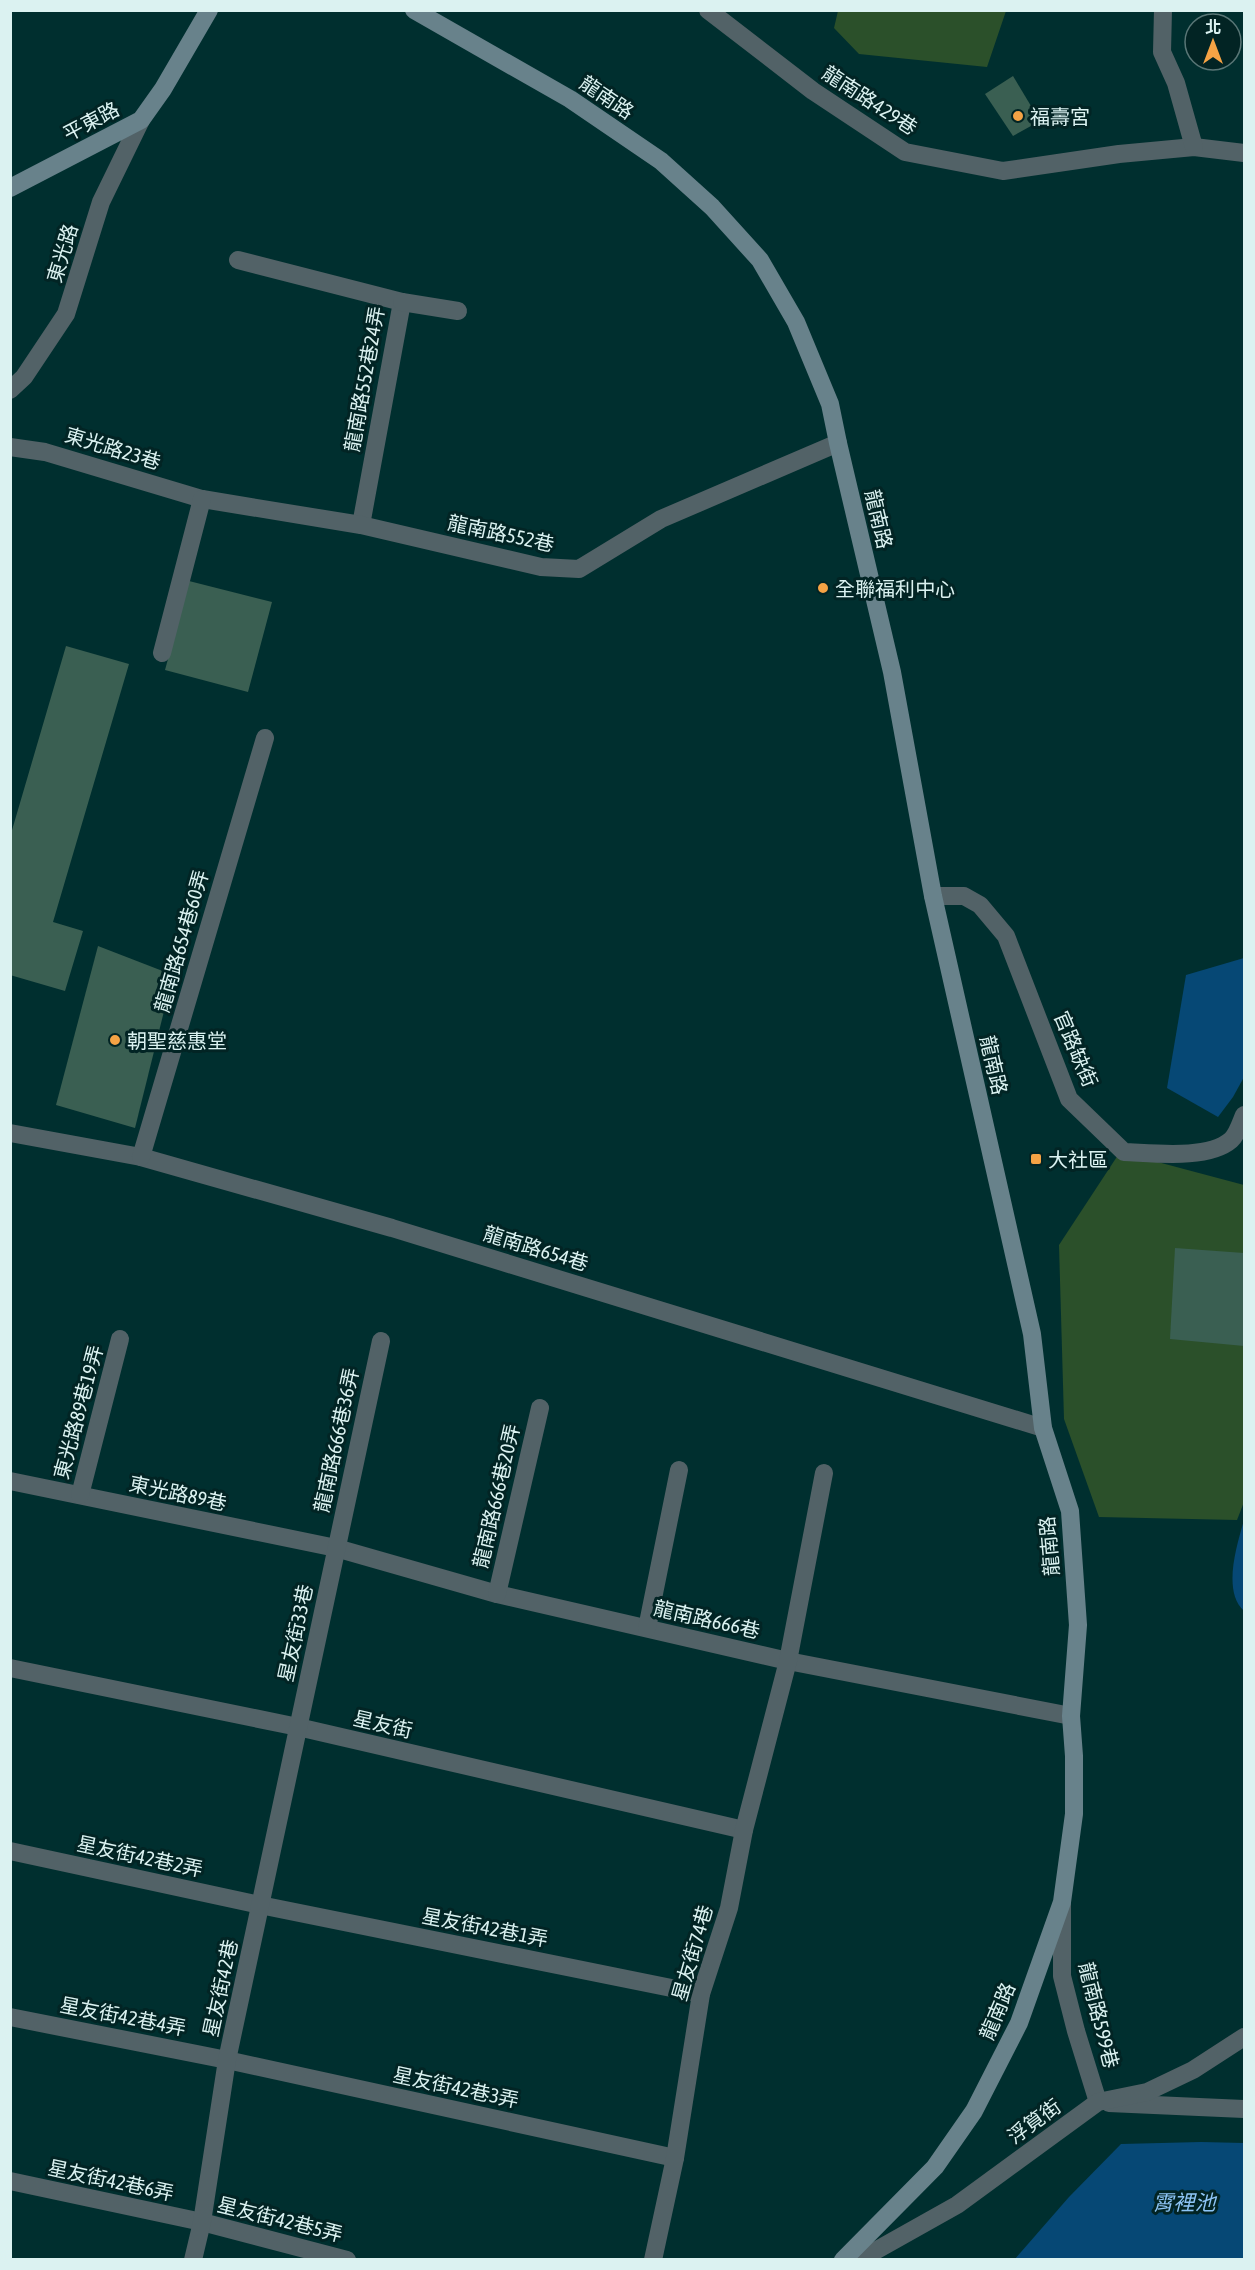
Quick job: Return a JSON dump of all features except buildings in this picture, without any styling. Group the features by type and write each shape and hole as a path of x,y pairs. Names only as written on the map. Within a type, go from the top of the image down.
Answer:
{"main road":[{"name":"平東路","path":"10,188 141,120 163,89 209,10"},
{"name":"龍南路","path":"414,10 570,99 661,161 712,207 760,260 796,322 830,404 891,672 933,896 1032,1334 1043,1428 1070,1511 1078,1625 1071,1716 1074,1814 1062,1902 1019,2023 974,2111 935,2167 843,2259"}],"street":[{"name":"龍南路429巷","path":"708,10 813,91 905,152 1003,171 1119,154 1194,147 1245,153"},
{"path":"1163,10 1162,52 1176,83 1194,147"},
{"name":"東光路","path":"10,390 24,377 66,314 101,202 141,120"},
{"name":"龍南路552巷24弄","path":"238,260 402,302 360,525"},
{"path":"402,302 458,311"},
{"name":"龍南路552巷","path":"202,499 360,525 541,567 579,569 661,519 838,443"},
{"name":"東光路23巷","path":"10,447 45,452 202,499"},
{"path":"162,653 202,499"},
{"name":"龍南路654巷60弄","path":"141,1157 265,738"},
{"name":"官路缺街","path":"933,896 964,896 972,900 980,905 1005,936 1070,1098 1125,1152 1176,1154 1206,1152 1231,1140 1245,1115"},
{"name":"龍南路654巷","path":"10,1133 141,1157 392,1228 1043,1428"},
{"name":"東光路89巷19弄","path":"80,1495 120,1339"},
{"name":"龍南路666巷36弄","path":"336,1548 381,1341"},
{"name":"龍南路666巷20弄","path":"497,1594 540,1408"},
{"path":"647,1628 679,1470"},
{"name":"星友街74巷","path":"653,2259 675,2158 701,1994 729,1908 744,1830 788,1661 824,1473"},
{"name":"東光路89巷","path":"10,1481 336,1548"},
{"name":"龍南路666巷","path":"336,1548 497,1594 788,1661 1071,1716"},
{"name":"星友街33巷","path":"298,1727 336,1548"},
{"name":"星友街","path":"10,1668 298,1727 744,1830"},
{"name":"星友街42巷","path":"193,2259 227,2060 298,1727"},
{"name":"星友街42巷2弄","path":"10,1851 260,1905"},
{"name":"龍南路599巷","path":"1062,1902 1062,1977 1098,2102"},
{"name":"星友街42巷1弄","path":"260,1905 701,1994"},
{"name":"星友街42巷4弄","path":"10,2017 227,2060"},
{"name":"浮筧街","path":"859,2259 957,2205 1098,2102 1147,2092 1193,2070 1245,2037"},
{"name":"星友街42巷3弄","path":"227,2060 675,2158"},
{"path":"1098,2102 1245,2109"},
{"name":"星友街42巷6弄","path":"10,2181 201,2222"},
{"name":"星友街42巷5弄","path":"201,2222 347,2259"}],"green space":[{"path":"838,10 1006,11 987,67 859,54 834,28"},
{"path":"1120,1152 1244,1185 1244,1502 1237,1520 1099,1517 1064,1419 1059,1245"}],"water":[{"path":"1244,958 1244,1077 1218,1117 1167,1088 1186,975"},
{"path":"1244,1520 1244,1611 1237,1602 1232,1580 1235,1555"},
{"name":"霄裡池","path":"1244,2143 1244,2259 1015,2259 1069,2197 1121,2144"}],"place":[{"name":"福壽宮","path":"1018,116"},
{"name":"全聯福利中心","path":"823,588"},
{"name":"朝聖慈惠堂","path":"115,1040"},
{"name":"大社區","path":"1036,1159"}]}
